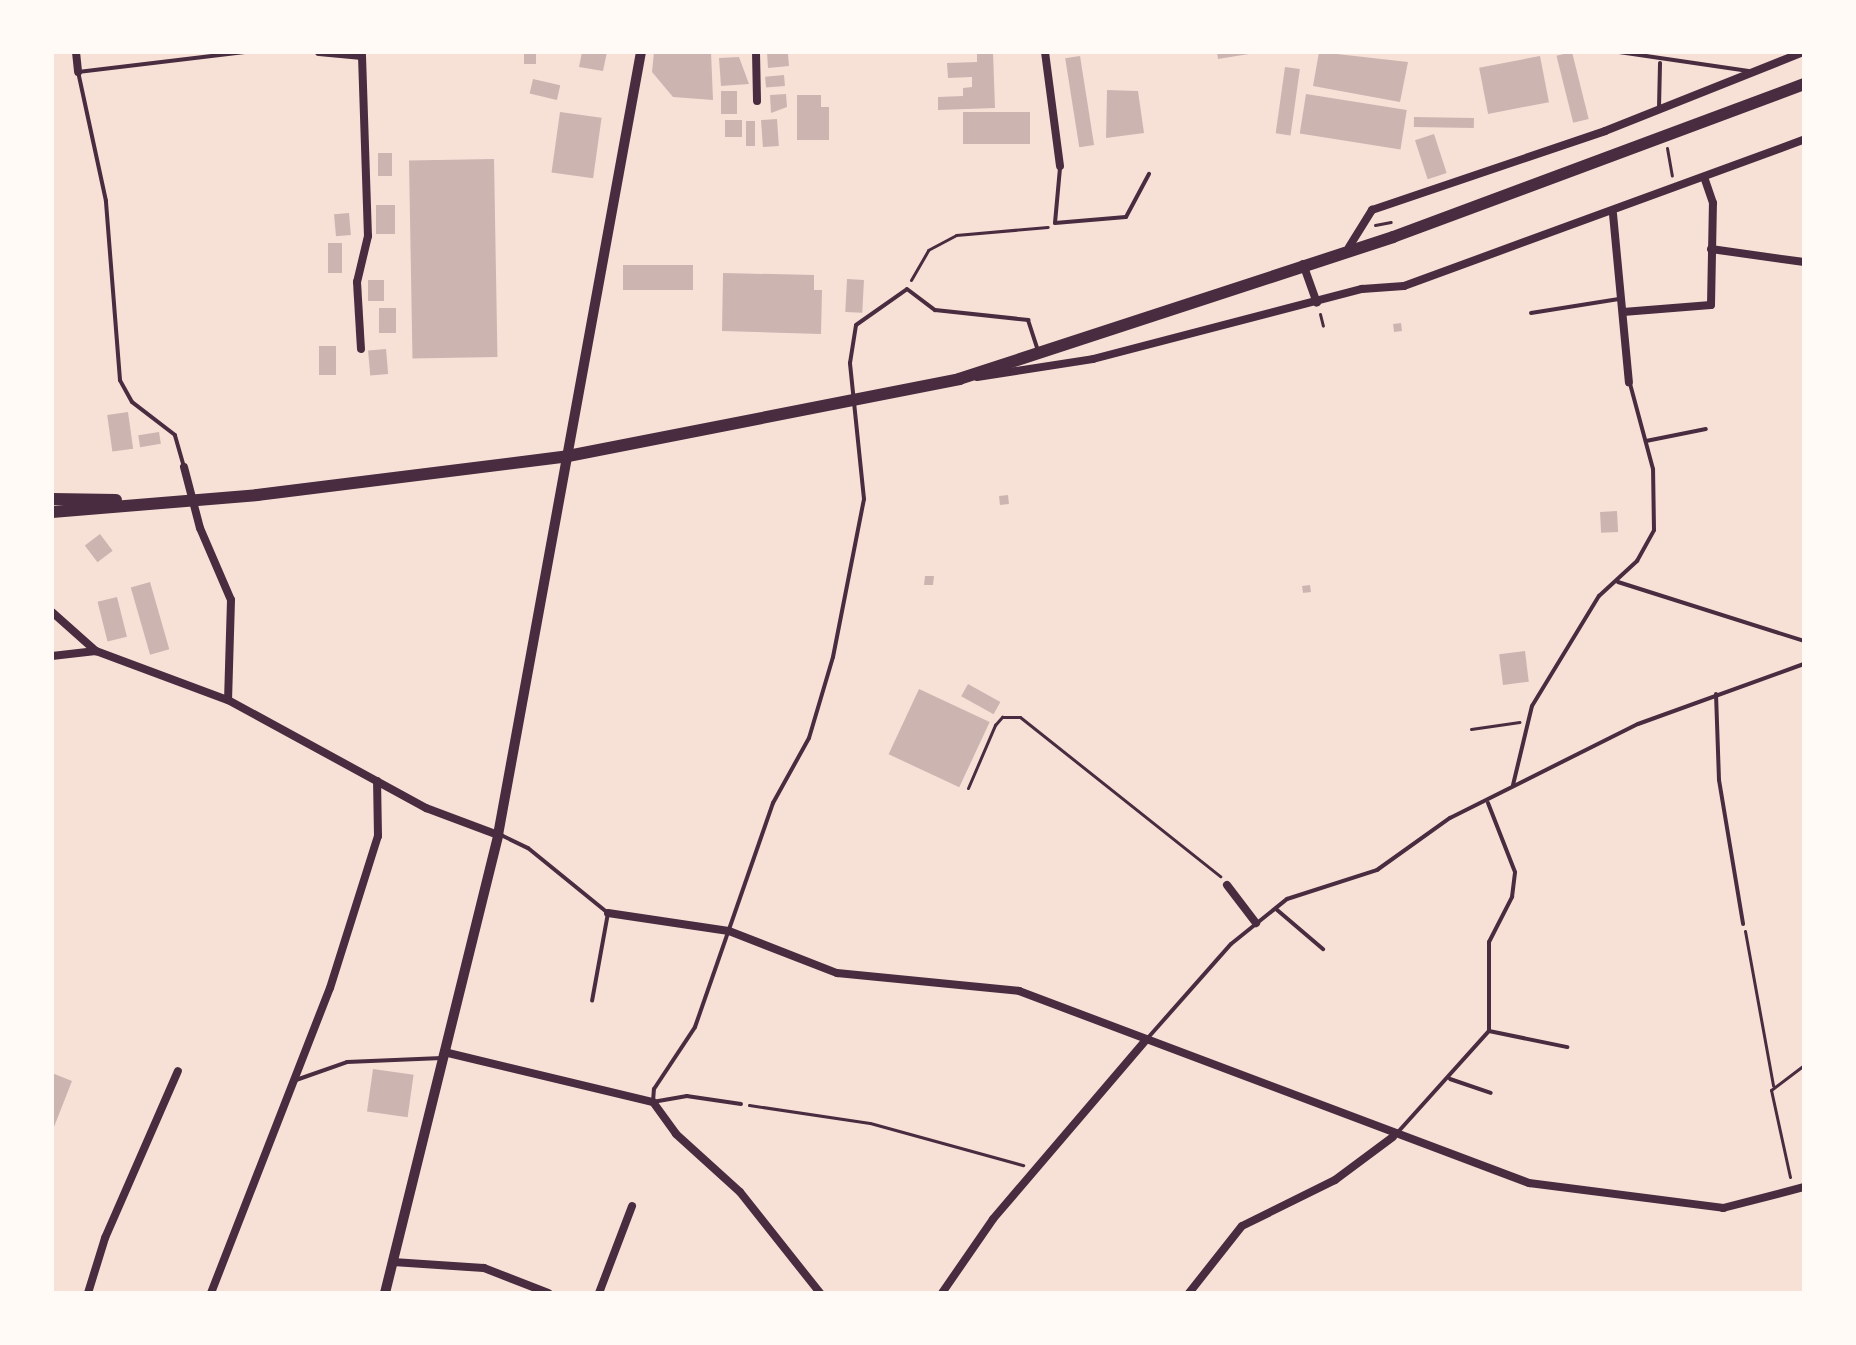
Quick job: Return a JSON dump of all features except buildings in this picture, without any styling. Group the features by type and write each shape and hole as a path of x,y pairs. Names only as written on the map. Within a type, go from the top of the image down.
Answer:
{"main road":[{"path":"52,512 191,502 568,456 858,402 959,379 1039,355 1628,153 1804,84"},
{"path":"52,499 191,502"}],"street":[{"path":"76,52 78,72"},
{"path":"319,52 362,56 368,246 357,282 361,349"},
{"path":"385,1293 498,835 641,52"},
{"path":"756,52 757,101"},
{"path":"1045,52 1060,166"},
{"path":"1349,247 1372,210 1659,110 1804,52"},
{"path":"959,379 1093,359 1317,303 1404,286 1613,214 1804,140"},
{"path":"1623,312 1711,305 1713,203 1705,180"},
{"path":"1613,214 1624,298 1629,382"},
{"path":"1711,249 1804,262"},
{"path":"1303,264 1317,303"},
{"path":"184,467 191,502 231,600 228,700"},
{"path":"52,612 96,651 228,700 377,781 498,835"},
{"path":"52,656 96,651"},
{"path":"211,1293 296,1080 378,836 377,781"},
{"path":"1227,885 1256,923"},
{"path":"608,913 729,931 837,973 1019,991 1393,1137 1529,1183 1723,1208 1804,1187"},
{"path":"942,1293 1037,1169 1144,1042"},
{"path":"443,1055 653,1102 676,1134 740,1192 820,1293"},
{"path":"88,1293 105,1238 178,1071"},
{"path":"1189,1293 1242,1226 1335,1180 1393,1137"},
{"path":"599,1293 632,1206"},
{"path":"393,1262 484,1268 548,1293"}],"lane":[{"path":"184,467 175,435 132,402 120,380 106,201 78,72 245,52"},
{"path":"1619,52 1660,63 1755,72"},
{"path":"1659,110 1660,63"},
{"path":"1060,166 1055,223 1126,217 1149,174"},
{"path":"741,1104 687,1096 653,1102 662,1074 695,1027 773,803 809,738 846,605 864,499 858,402 850,363 856,325 907,289 935,310 1028,320 1039,355"},
{"path":"1531,313 1624,298"},
{"path":"1513,785 1524,722 1599,596 1618,582 1654,530 1657,499 1646,441 1629,382"},
{"path":"1646,441 1706,429"},
{"path":"1618,582 1804,641"},
{"path":"1144,1042 1256,923 1299,893 1377,870 1450,818 1488,803 1513,785 1716,694 1804,664"},
{"path":"1716,694 1719,780 1743,924"},
{"path":"1393,1137 1450,1079 1489,1031 1489,942 1512,897 1515,872 1488,803"},
{"path":"498,835 528,848 608,913 592,1001"},
{"path":"1276,909 1323,949"},
{"path":"1489,1031 1567,1047"},
{"path":"296,1080 347,1062 443,1055"},
{"path":"1450,1079 1491,1093"}],"path":[{"path":"1372,225 1389,222"},
{"path":"907,289 920,260 939,242 1055,223"},
{"path":"968,788 995,725 1002,717 1020,717 1180,839 1227,885"},
{"path":"1471,729 1524,722"},
{"path":"1743,924 1792,1190"},
{"path":"1773,1085 1804,1065"},
{"path":"741,1104 870,1123 1037,1169"}]}
